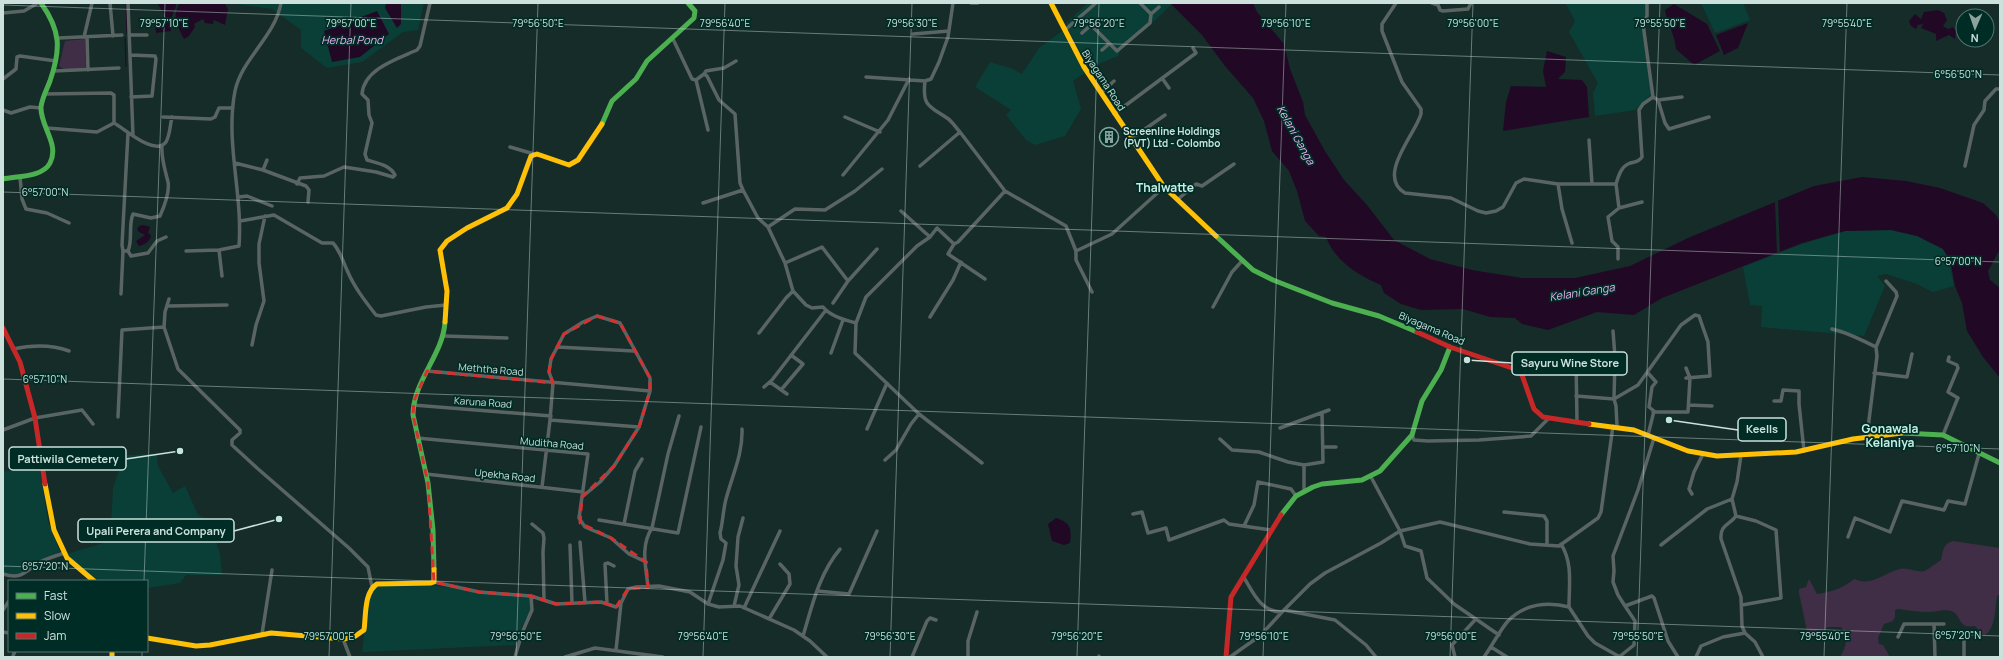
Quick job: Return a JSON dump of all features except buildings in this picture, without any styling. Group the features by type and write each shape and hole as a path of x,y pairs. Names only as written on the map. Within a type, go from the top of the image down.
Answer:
{"main road":[{"path":"3,179 43,172 51,163 52,150 41,108 54,71 59,38 52,20 40,3"},
{"path":"148,638 196,646 210,645 262,634 343,639 354,638 364,630 369,592 372,587 377,584 431,584 434,582 433,530 426,474 414,421 413,405 444,336 447,286 440,250 448,241 467,228 507,208 517,194 531,156 534,154 569,165 578,160 601,126 612,101 636,79 647,61 673,39 694,18 695,11 688,3"},
{"name":"Biyagama Road","path":"1051,3 1066,29 1075,51 1114,114 1164,187 1242,261 1253,270 1273,280 1332,303 1390,320 1450,347 1505,364 1519,371 1524,379 1534,409 1543,416 1634,430 1676,447 1704,454 1741,455 1804,451 1853,438 1916,432 1943,435 2000,463"},
{"path":"3,328 20,362 35,418 52,522 64,553 73,565 93,580"},
{"path":"1226,657 1230,600 1271,530 1296,496 1304,490 1322,484 1352,482 1371,477 1380,472 1412,435 1422,401 1441,370 1450,347"}],"street":[{"path":"3,14 24,11 40,3"},
{"path":"88,70 86,37 92,3"},
{"path":"110,3 113,36"},
{"path":"128,3 133,136"},
{"path":"186,251 219,250 239,246 239,197 231,129 236,90 245,68 272,29 281,3"},
{"path":"297,184 300,178 324,176 344,167 393,177 395,176 393,170 386,166 367,160 365,154 372,123 369,115 368,100 362,94 362,86 378,68 417,50 420,46 430,3"},
{"path":"866,77 925,81 931,78 935,73 949,31 953,3"},
{"path":"971,3 978,3"},
{"path":"1066,29 1096,3"},
{"path":"1140,3 1151,14"},
{"path":"1396,3 1382,24 1382,31 1402,82 1421,109 1421,114 1395,167 1395,183 1398,189 1405,193 1451,198 1478,211 1486,213 1496,211 1503,207 1519,180 1524,179 1558,184 1616,184"},
{"path":"1432,3 1438,5 1440,10 1443,11 1468,9 1471,3"},
{"path":"1648,3 1647,16 1643,24 1654,97 1658,100 1669,129 1709,117"},
{"path":"1082,33 1091,25 1118,52 1150,23 1151,14 1159,7"},
{"path":"913,34 949,31"},
{"path":"59,38 122,35"},
{"path":"129,35 147,35"},
{"path":"673,39 692,79 696,80 708,130"},
{"path":"1102,50 1109,44"},
{"path":"1114,114 1196,53 1193,48"},
{"path":"130,55 156,56 152,96 131,97"},
{"path":"3,78 16,69 17,57 20,56 56,61"},
{"path":"696,80 706,72 724,68 736,61"},
{"path":"54,71 119,68"},
{"path":"704,74 719,100 735,114 740,183 758,218 768,227 785,263 794,291 806,306 812,308 823,307 844,320 856,324"},
{"path":"1162,78 1169,88"},
{"path":"843,175 880,132 888,120 909,79"},
{"path":"925,81 924,95 930,107 952,122 1005,191 1066,226 1076,251 1076,260 1092,292"},
{"path":"1101,93 1114,81"},
{"path":"1965,166 1974,125 1984,110 1985,102 1996,89 2000,89"},
{"path":"45,94 111,93 114,96 114,123"},
{"path":"1619,208 1616,184 1622,170 1627,164 1636,163 1642,157 1639,110 1643,104 1654,97"},
{"path":"1658,100 1682,97"},
{"path":"3,110 7,113 30,108 41,108"},
{"path":"163,117 211,119 215,117 219,108 233,108"},
{"path":"1131,139 1165,115"},
{"path":"845,117 880,132"},
{"path":"128,251 130,245 130,219 133,214 151,218 160,216 164,205 168,184 161,159 162,145 168,136 172,118"},
{"path":"47,128 97,132 114,123"},
{"path":"114,123 128,133 150,145 162,145"},
{"path":"920,166 960,132"},
{"path":"121,294 128,133"},
{"path":"1589,140 1592,184"},
{"path":"510,147 534,154"},
{"path":"263,170 267,160"},
{"path":"235,163 263,170 297,184 306,186 309,190 308,202"},
{"path":"1176,200 1196,184 1202,186 1234,164"},
{"path":"768,227 795,209 825,210 855,191 882,169"},
{"path":"20,177 22,199 26,209 47,212 69,223"},
{"path":"1558,184 1562,209 1572,243"},
{"path":"1076,251 1112,234 1164,187"},
{"path":"703,203 743,190"},
{"path":"985,278 948,254 954,244 1005,191"},
{"path":"239,197 247,196 272,206"},
{"path":"1618,259 1618,247 1612,241 1608,217 1619,208 1642,202"},
{"path":"901,211 930,237"},
{"path":"240,221 274,215 322,243 333,243 340,251 356,288 376,315 381,316 426,307 446,306"},
{"path":"252,345 256,325 264,301 259,263 259,244 265,216"},
{"path":"954,244 937,228 930,237 916,246 866,297 856,324 855,353 862,362 887,383 919,414 982,463"},
{"path":"128,251 131,256 148,253 157,241 166,237"},
{"path":"785,263 822,247 848,281"},
{"path":"833,303 848,281 877,249"},
{"path":"219,250 222,276"},
{"path":"123,251 128,251"},
{"path":"1213,307 1232,272 1242,261"},
{"path":"930,317 953,280 961,262"},
{"path":"1870,436 1868,428 1876,347 1897,296 1896,292 1886,282"},
{"path":"759,333 786,298 794,291"},
{"path":"169,299 165,312 164,328 178,369 240,430 240,432 232,440 232,445 349,548 368,567 372,587"},
{"path":"168,306 227,305"},
{"path":"764,387 770,382 826,310"},
{"path":"1576,396 1614,399 1638,385 1680,326 1695,315 1699,316 1708,342 1710,376 1688,378"},
{"path":"542,487 553,383 549,372 551,359 564,334 596,316 620,324 650,378 650,391 639,427 614,466 600,482 582,497"},
{"path":"831,353 844,320"},
{"path":"118,417 122,330 164,328"},
{"path":"1832,329 1845,332 1858,340 1876,347"},
{"path":"1230,657 1261,635 1310,584 1325,572 1381,543 1400,531 1440,522 1530,544 1547,545 1561,544 1598,518 1601,512 1615,426 1616,406 1614,399 1616,357 1613,331"},
{"path":"444,336 507,338"},
{"path":"13,349 30,346 47,346 57,347 69,351"},
{"path":"557,347 634,351"},
{"path":"1874,373 1907,377 1912,354"},
{"path":"782,390 803,364 791,355"},
{"path":"1943,435 1958,400 1958,398 1948,392 1958,368 1948,361 1949,357"},
{"path":"1576,358 1577,422"},
{"path":"1653,412 1688,412 1688,378 1686,368"},
{"name":"Meththa Road","path":"427,371 650,391"},
{"path":"1648,373 1656,382 1652,387 1649,407 1654,411 1648,435"},
{"path":"770,382 787,394"},
{"path":"867,429 887,383"},
{"path":"1774,401 1781,401 1783,390 1799,391 1804,451"},
{"name":"Karuna Road","path":"413,405 639,427"},
{"path":"1689,405 1712,406"},
{"path":"3,430 35,418 82,410 93,424"},
{"path":"1280,428 1329,410"},
{"path":"1220,439 1232,450 1259,452 1288,462 1304,465 1322,463 1322,413"},
{"path":"885,460 896,450 911,424 919,414"},
{"path":"648,587 646,562 647,536 652,528 668,454 679,416"},
{"path":"1412,435 1414,440 1428,441 1515,438 1531,436 1549,418"},
{"path":"599,520 678,533 701,427"},
{"path":"708,604 723,560 726,543 721,539 720,534 726,497 731,486 743,440 742,429"},
{"name":"Muditha Road","path":"418,438 588,454 579,518 580,523 585,527 611,538 629,554 646,562"},
{"path":"1561,544 1568,554 1570,569 1569,607 1588,636 1595,643 1619,657 1634,645 1635,621 1618,595 1613,582 1613,556 1638,490 1654,438"},
{"path":"1323,447 1336,447"},
{"path":"1692,494 1689,489 1694,472 1704,454"},
{"path":"1848,538 1855,518 1890,532 1902,501 1944,510 1948,501 1965,504 1979,454"},
{"path":"1736,516 1732,499 1737,482 1741,455"},
{"path":"624,524 634,477 642,459"},
{"path":"1304,465 1304,490"},
{"name":"Upekha Road","path":"426,474 583,492"},
{"path":"1371,477 1400,531 1406,546 1421,550 1427,578 1454,604 1475,620 1500,635"},
{"path":"1244,526 1254,505 1258,482 1290,489 1296,496"},
{"path":"1661,546 1707,509 1732,499"},
{"path":"1134,514 1142,512 1148,533 1166,528 1169,540 1224,520 1229,524 1271,530"},
{"path":"1504,512 1544,516 1547,521 1547,545"},
{"path":"1736,516 1721,531 1727,558 1740,590 1742,626 1745,633 1755,642 1763,657"},
{"path":"1736,516 1756,521 1776,530 1781,598 1742,605"},
{"path":"734,606 739,585 736,566 738,537 743,518"},
{"path":"532,524 543,533 544,538 542,552 544,600"},
{"path":"744,608 780,531"},
{"path":"817,591 849,594 877,531"},
{"path":"580,542 585,602"},
{"path":"570,545 572,603"},
{"path":"803,636 817,591 831,560 840,549"},
{"path":"3,574 12,577 20,576 27,573 39,563 64,553"},
{"path":"607,604 605,564 614,566"},
{"path":"769,619 790,584 789,574 780,564"},
{"path":"262,634 272,570"},
{"path":"18,580 20,576"},
{"path":"1243,576 1263,607 1274,612 1283,611 1335,620 1366,645 1376,657"},
{"path":"434,582 479,592 531,596 563,605 572,603 601,602 616,607 621,603"},
{"path":"616,650 621,603 628,589 636,587 659,586 690,592 708,604 719,607 734,606 744,608 803,636 827,657"},
{"path":"515,657 522,633 532,610 531,596"},
{"path":"1625,606 1652,596 1668,641 1678,657"},
{"path":"1484,657 1500,635 1508,620 1532,606 1547,603 1569,607"},
{"path":"968,657 968,641 977,612"},
{"path":"912,657 927,621 930,618 936,620"},
{"path":"1455,657 1452,645 1475,620"},
{"path":"1898,637 1904,624 1944,624"},
{"path":"1934,624 1935,657"},
{"path":"1696,657 1701,646 1723,637 1745,633"},
{"path":"343,639 350,657"},
{"path":"1964,639 1964,657"},
{"path":"1491,647 1507,657"},
{"path":"565,657 595,648 663,657"}],"highlighted area":[{"path":"597,316 620,323 650,378 650,391 639,427 614,466 582,497 580,523 611,538 646,562 648,587 628,589 616,607 601,602 556,604 531,596 479,592 434,582 428,483 413,415 414,401 427,371 553,383 549,372 551,359 564,334"}],"shaded area":[{"path":"228,3 424,3 418,30 403,32 362,62 327,68 301,48 301,30 272,9"},
{"path":"1088,3 1172,4 1145,30 1122,47 1118,56 1089,68 1065,24"},
{"path":"1646,3 1646,15 1641,22 1652,94 1635,110 1595,116 1593,93 1598,83 1569,32 1575,21 1566,4"},
{"path":"1701,3 1743,3 1750,20 1715,33"},
{"path":"1062,31 1079,63 1086,72 1073,81 1081,109 1065,136 1035,145 1026,140 1006,115 1011,110 975,87 990,62 1013,69 1022,74 1039,48"},
{"path":"85,39 86,68 68,70 59,66 65,41"},
{"path":"1891,230 1917,236 1943,249 1949,261 1954,286 1933,292 1917,284 1886,274 1877,276 1885,286 1864,336 1761,327 1762,306 1750,305 1743,267 1802,244 1845,231"},
{"path":"157,454 158,466 173,493 185,486 198,515 209,520 220,554 222,575 186,575 180,583 148,588 148,580 97,580 73,562 67,554 110,541 113,488 124,455"},
{"path":"39,465 48,521 60,552 39,561 17,576 3,573 3,472"},
{"path":"1953,541 2000,548 2000,594 1997,596 1993,623 1989,632 1985,635 1982,634 1975,626 1962,624 1957,615 1951,611 1925,612 1898,609 1895,610 1895,617 1893,621 1884,624 1878,638 1879,644 1883,645 1890,657 1840,657 1846,642 1845,635 1841,627 1828,627 1813,636 1808,636 1799,589 1806,587 1809,579 1817,594 1837,589 1854,579 1860,581 1872,580 1900,569 1925,571 1941,560 1945,546"},
{"path":"377,583 428,585 530,597 530,613 521,628 518,645 362,652 369,593"}],"water":[{"path":"157,3 176,3 171,19 167,18"},
{"path":"180,3 225,4 228,9 225,25 214,20 213,24 205,23 203,19 194,24 195,27 189,36 184,39 176,21 176,12"},
{"path":"386,3 401,3 401,24 397,28 385,8"},
{"name":"Kelani Ganga","path":"1170,3 1253,3 1257,12 1284,44 1290,69 1303,102 1305,115 1325,151 1344,180 1367,205 1394,240 1430,259 1472,270 1522,278 1575,278 1630,266 1688,238 1814,186 1862,177 1906,181 1940,188 1983,203 1996,215 2000,222 2000,249 1988,271 1990,280 2000,288 2000,378 1983,357 1967,331 1962,303 1955,286 1950,260 1943,249 1917,236 1891,230 1845,231 1802,243 1662,298 1634,315 1597,312 1548,330 1522,324 1515,318 1490,317 1463,309 1421,310 1401,304 1384,293 1381,285 1364,277 1349,267 1335,253 1326,237 1319,236 1305,221 1297,191 1289,171 1272,151 1264,121 1253,98 1225,66 1202,35"},
{"path":"1674,4 1707,24 1720,51 1694,65 1676,49 1665,10"},
{"path":"1938,10 1944,13 1947,20 1943,26 1948,29 1953,27 1955,30 1955,39 1949,35 1936,41 1936,34 1921,28 1923,24 1918,25 1916,29 1911,26 1909,21 1915,14 1921,19 1924,12"},
{"name":"Herbal Pond","path":"377,11 389,34 360,57 332,62 324,31"},
{"path":"171,21 171,31 156,33 155,25"},
{"path":"1748,23 1738,48 1724,55 1716,35"},
{"path":"1547,51 1566,57 1565,72 1558,79 1582,80 1587,87 1589,117 1503,131 1506,102 1511,86 1546,87 1543,71"},
{"path":"143,225 150,227 148,233 151,237 143,245 139,246 136,241 145,235 137,229 139,226"},
{"path":"1056,518 1064,521 1069,526 1071,533 1070,543 1064,545 1052,541 1048,524"}],"pier":[{"path":"1778,200 1780,254 1777,255 1775,201"}],"waterway":[{"path":"126,3 127,33"},
{"path":"125,38 126,66"}],"traffic: fast":[{"path":"3,179 30,175 42,171 47,168 52,156 53,149 43,121 41,107 43,97 54,70 57,40 52,22 41,3"},
{"path":"602,124 612,101 636,79 647,61 694,18 695,11 688,3"},
{"path":"1216,236 1253,270 1273,280 1332,303 1379,316 1417,332"},
{"path":"434,569 433,530 428,483 413,415 414,403 418,391 439,346 445,322"},
{"path":"1281,515 1296,496 1313,487 1322,484 1362,480 1380,471 1412,435 1422,401 1441,370 1450,347"},
{"path":"1902,433 1943,435 2000,463"}],"traffic: slow":[{"path":"1051,3 1084,67 1164,187 1216,236"},
{"path":"445,322 447,291 440,250 447,241 467,228 507,208 517,194 531,156 537,154 569,165 578,160 602,124"},
{"path":"1589,424 1634,430 1688,451 1717,456 1796,452 1853,439 1902,433"},
{"path":"45,484 54,530 67,558 93,580"},
{"path":"148,638 196,646 210,645 271,633 343,639 354,637 364,630 368,598 373,588 377,584 431,583 434,582 434,569"},
{"path":"112,652 112,657"}],"traffic: jam":[{"path":"3,328 20,362 35,418 45,484"},
{"path":"1417,332 1450,347 1512,368 1522,375 1534,409 1543,417 1589,424"},
{"path":"1226,657 1231,597 1281,515"}],"place":[{"name":"Screenline Holdings (PVT) Ltd - Colombo","path":"1109,137"},
{"name":"Sayuru Wine Store","path":"1467,360"},
{"name":"Keells","path":"1669,420"},
{"name":"Pattiwila Cemetery","path":"180,451"},
{"name":"Upali Perera and Company","path":"279,519"}],"district":[{"name":"Thalwatte","path":"1165,188"},
{"name":"Gonawala Kelaniya","path":"1890,436"}]}
